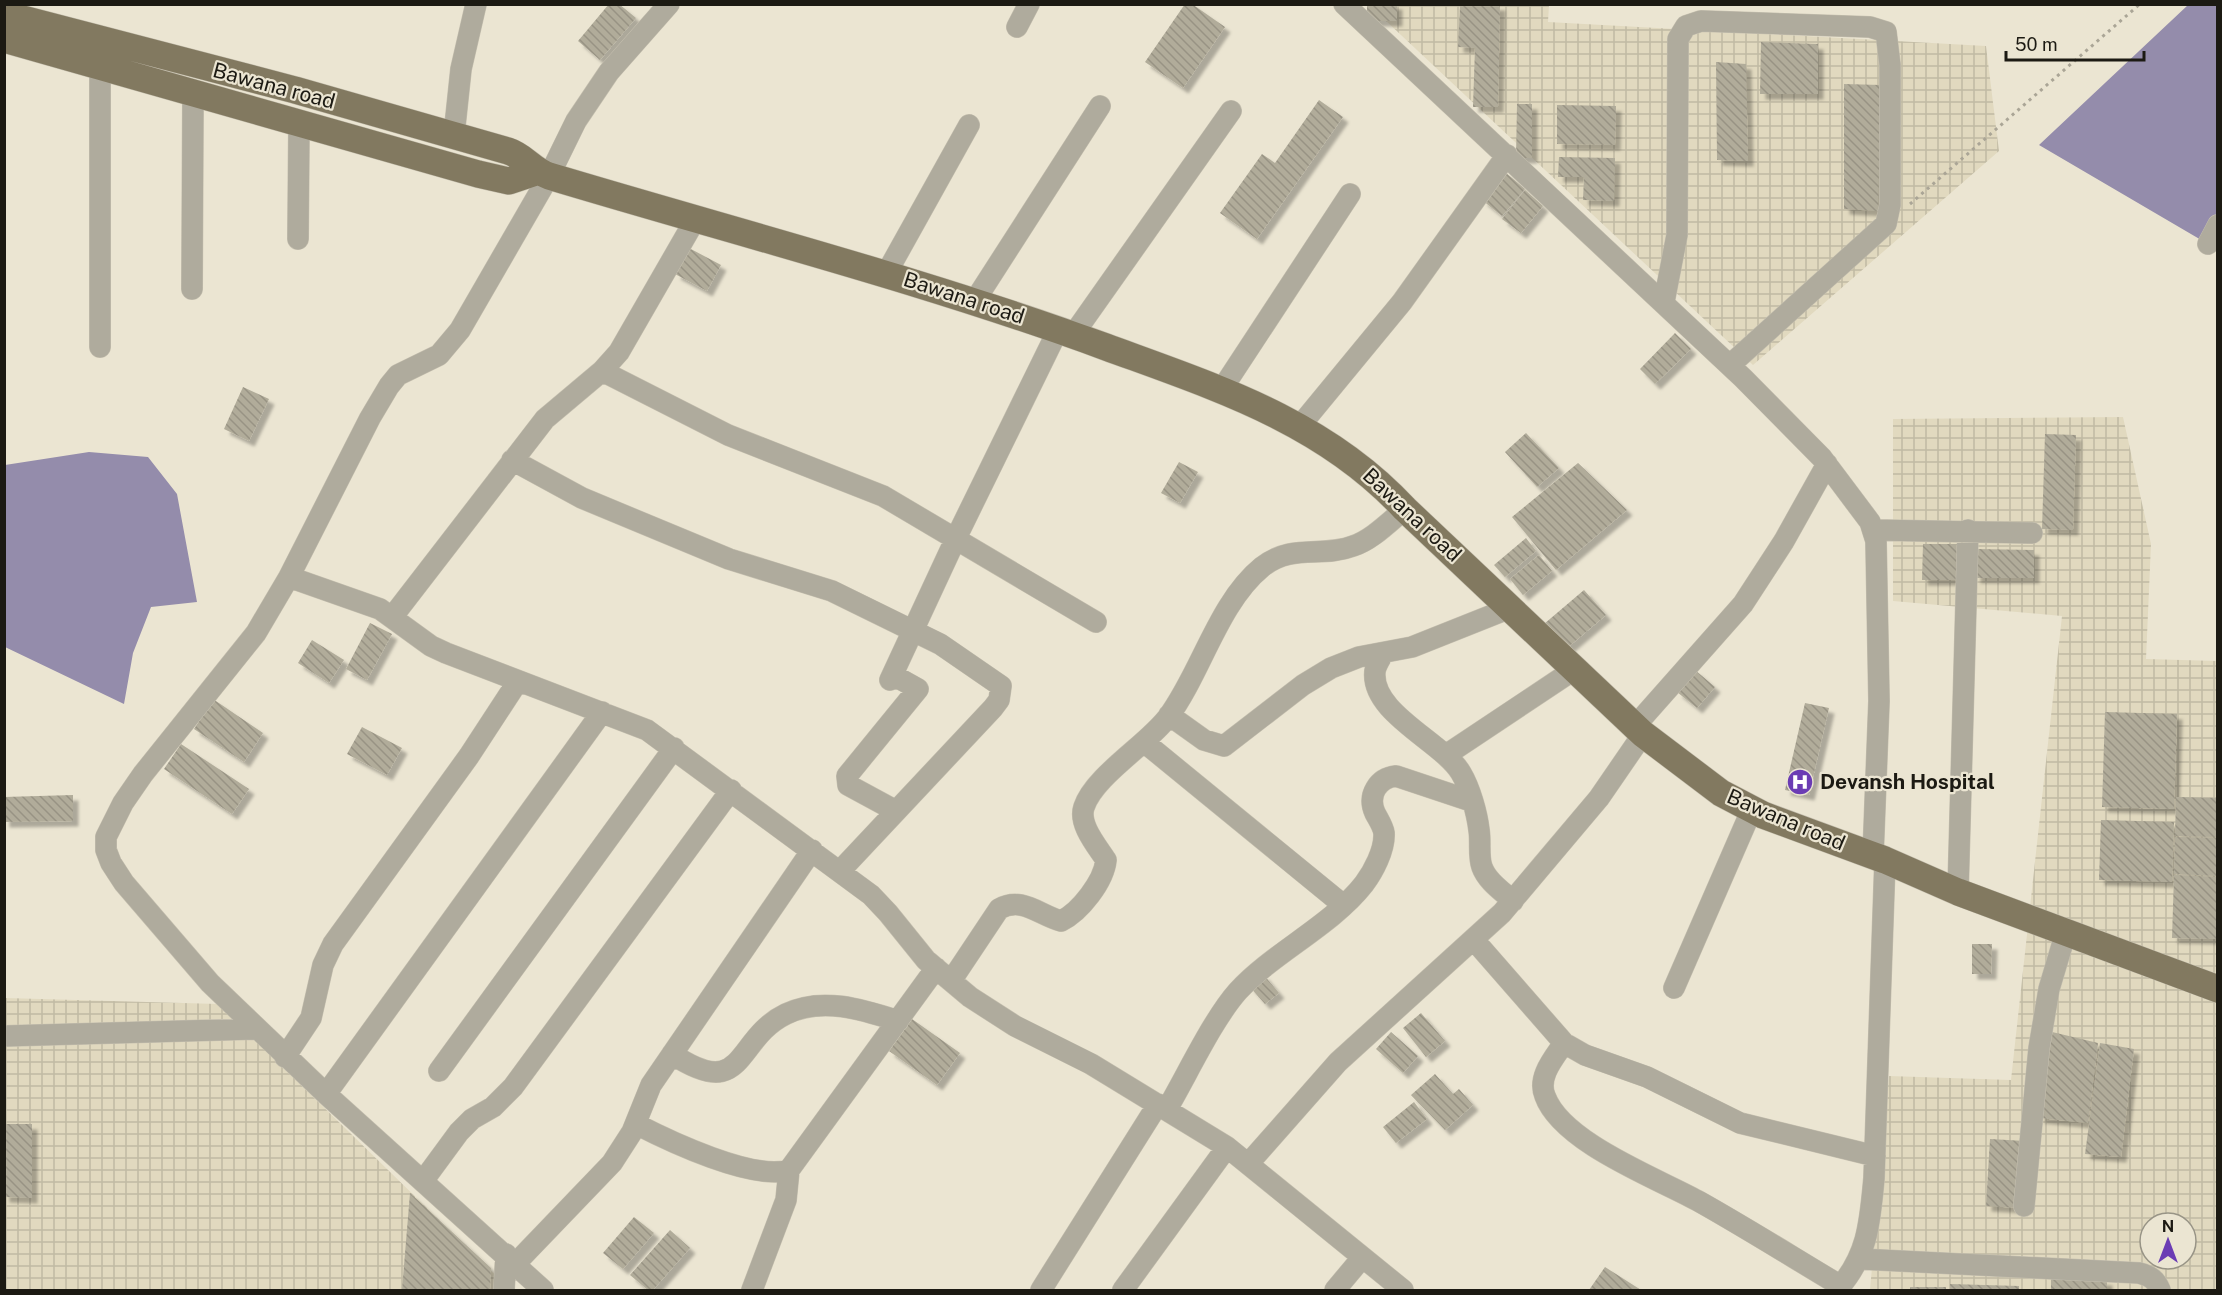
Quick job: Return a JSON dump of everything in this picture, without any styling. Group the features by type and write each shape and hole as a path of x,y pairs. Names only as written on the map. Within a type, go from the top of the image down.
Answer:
{"main road":[{"name":"Bawana road","path":"4,14 24,28 100,66 509,181 543,174"},
{"name":"Bawana road","path":"24,28 454,135 519,154 543,174 695,220 886,273 1065,332 1222,390 1326,441 1377,479 1405,509 1639,730 1703,781 1752,809 1879,858 1958,892 2217,989"}],"street":[{"path":"454,135 461,69 476,4"},
{"path":"543,1290 326,1095 255,1029 210,983 124,883 109,857 106,837 123,803 143,774 243,652 289,577 389,386 399,375 439,355 460,330 543,174 576,121 609,72 669,4"},
{"path":"1017,27 1029,4"},
{"path":"1351,8 1730,365 1827,464 1874,530 1879,701 1875,1156 1869,1223 1860,1259 1839,1288 1698,1201 1607,1155 1565,1122 1552,1108 1543,1087 1546,1070 1564,1043"},
{"path":"1664,302 1677,235 1679,34 1692,22 1870,27 1886,32 1890,65 1890,205 1886,224 1730,365"},
{"path":"100,66 100,347"},
{"path":"192,289 193,92"},
{"path":"974,302 1100,106"},
{"path":"896,811 848,785 847,776 918,689 891,678 956,538 1065,332 1231,111"},
{"path":"298,239 299,122"},
{"path":"886,273 969,125"},
{"path":"1299,427 1402,302 1507,155"},
{"path":"1222,390 1350,194"},
{"path":"393,616 512,460 550,415 602,371 619,352 695,220"},
{"path":"2208,244 2217,225"},
{"path":"602,371 728,435 870,490 956,538 1096,622"},
{"path":"512,460 582,498 729,559 832,591 940,644 996,681 1001,690 993,708 840,871"},
{"path":"1248,1164 1338,1062 1474,940 1513,901 1599,798 1639,730 1743,604 1784,541 1827,464"},
{"path":"752,1290 786,1200 789,1170 898,1021 944,975 995,915 1008,904 1019,904 1061,921 1076,911 1105,866 1106,860 1086,827 1083,816 1084,806 1116,767 1169,716 1190,682 1215,632 1247,582 1263,567 1294,551 1352,547 1405,509"},
{"path":"1874,530 2032,533"},
{"path":"1958,892 1968,531"},
{"path":"289,577 393,616 431,646 647,730 840,871 888,913 944,975 1015,1026 1091,1064 1227,1147 1361,1259 1403,1290"},
{"path":"1169,716 1204,740 1224,746 1303,685 1331,668 1359,657 1413,647 1510,608"},
{"path":"1383,654 1375,670 1376,684 1390,708 1406,725 1446,755 1461,773 1479,830 1482,867 1489,879 1513,901"},
{"path":"1446,755 1575,669"},
{"path":"285,1057 311,1018 323,965 333,944 469,756 518,681"},
{"path":"326,1095 602,712"},
{"path":"1143,742 1342,904"},
{"path":"439,1071 674,748"},
{"path":"1041,1290 1237,992 1264,966 1299,942 1363,885 1383,844 1384,832 1373,810 1373,800 1380,781 1396,776 1471,801"},
{"path":"423,1180 459,1132 472,1119 493,1107 513,1087 731,790"},
{"path":"1674,988 1752,809"},
{"path":"504,1290 511,1259 612,1162 636,1124 651,1085 812,850"},
{"path":"2024,1206 2039,1048 2049,989 2066,932"},
{"path":"1474,940 1564,1043 1585,1055 1674,1090 1740,1123 1875,1156"},
{"path":"672,1054 703,1071 723,1072 737,1064 771,1023 787,1013 819,1006 859,1008 898,1021"},
{"path":"4,1036 255,1029"},
{"path":"636,1124 671,1142 708,1156 760,1170 778,1173 789,1170"},
{"path":"1123,1290 1227,1147"},
{"path":"1335,1290 1361,1259"},
{"path":"1860,1259 2139,1273 2149,1275 2160,1290"}],"path":[{"path":"1886,224 2140,4"}],"shaded area":[{"path":"1369,5 1549,5 1548,22 1986,46 1999,151 1753,365"},
{"path":"2188,5 2217,5 2218,221 2208,244 2039,145"},
{"path":"2123,417 2151,544 2146,659 2217,661 2217,1290 1870,1290 1889,1076 2011,1080 2062,616 1893,601 1893,419"},
{"path":"89,452 148,457 177,494 197,602 151,607 133,653 124,704 5,647 5,465"},
{"path":"5,998 218,1004 511,1290 5,1290"}],"building":[{"path":"609,4 619,4 636,18 600,60 578,41"},
{"path":"1185,4 1192,4 1225,27 1183,88 1145,62"},
{"path":"1367,4 1397,4 1397,21 1367,21"},
{"path":"1460,5 1500,5 1498,107 1473,107 1475,48 1458,47"},
{"path":"1761,42 1818,44 1818,94 1760,94"},
{"path":"1716,62 1746,64 1748,161 1717,160"},
{"path":"1844,84 1881,85 1878,211 1844,209"},
{"path":"1319,100 1343,117 1257,239 1220,213 1262,154 1275,163"},
{"path":"1517,104 1532,104 1532,158 1516,158"},
{"path":"1557,105 1616,106 1615,145 1557,144"},
{"path":"1559,157 1615,158 1614,201 1583,200 1584,177 1558,177"},
{"path":"1505,172 1525,189 1502,216 1482,200"},
{"path":"1525,190 1543,206 1521,233 1502,219"},
{"path":"689,248 721,265 707,291 675,274"},
{"path":"1675,333 1691,349 1655,384 1640,369"},
{"path":"243,387 269,399 249,441 224,429"},
{"path":"1526,433 1559,468 1537,487 1505,452"},
{"path":"2045,434 2076,435 2073,530 2042,529"},
{"path":"1179,462 1198,472 1180,503 1161,493"},
{"path":"1578,463 1627,510 1556,570 1512,517"},
{"path":"1526,538 1536,551 1505,577 1494,565"},
{"path":"1923,544 1958,544 1957,580 1922,580"},
{"path":"1976,549 2034,550 2034,578 1975,578"},
{"path":"1539,555 1552,571 1523,595 1510,579"},
{"path":"1584,590 1606,615 1566,649 1544,624"},
{"path":"370,623 392,634 367,680 346,669"},
{"path":"312,640 344,660 329,683 298,663"},
{"path":"1695,670 1715,687 1697,708 1677,692"},
{"path":"213,699 263,733 244,762 194,729"},
{"path":"1805,703 1829,708 1809,795 1785,790"},
{"path":"2105,712 2177,714 2174,809 2102,807"},
{"path":"362,727 402,748 387,775 347,754"},
{"path":"181,744 249,789 232,814 164,769"},
{"path":"73,795 73,821 4,822 4,797"},
{"path":"2176,797 2218,798 2218,837 2175,836"},
{"path":"2101,820 2174,822 2172,882 2099,880"},
{"path":"2175,837 2218,838 2218,876 2174,874"},
{"path":"2174,875 2218,877 2218,939 2172,938"},
{"path":"1972,944 1992,944 1991,974 1972,974"},
{"path":"1263,974 1279,993 1265,1004 1249,986"},
{"path":"1421,1013 1445,1041 1426,1057 1403,1028"},
{"path":"912,1019 960,1053 937,1085 889,1051"},
{"path":"2048,1031 2098,1043 2088,1123 2039,1118"},
{"path":"1391,1032 1418,1056 1403,1073 1376,1049"},
{"path":"2100,1043 2134,1049 2121,1157 2085,1154"},
{"path":"1435,1074 1453,1094 1459,1089 1473,1105 1445,1130 1411,1095"},
{"path":"1414,1102 1427,1119 1396,1143 1383,1127"},
{"path":"4,1124 32,1124 32,1198 4,1197"},
{"path":"1990,1139 2025,1141 2021,1208 1986,1206"},
{"path":"410,1193 491,1268 490,1290 402,1290"},
{"path":"634,1217 654,1233 623,1269 603,1253"},
{"path":"670,1230 690,1248 653,1290 648,1290 630,1275"},
{"path":"1605,1267 1641,1290 1589,1290"},
{"path":"2051,1279 2107,1280 2107,1290 2051,1290"},
{"path":"1950,1284 2019,1286 2019,1290 1950,1290"},
{"path":"1910,1287 1946,1287 1946,1290 1910,1290"}],"place":[{"name":"Devansh Hospital","path":"1800,782"}]}
